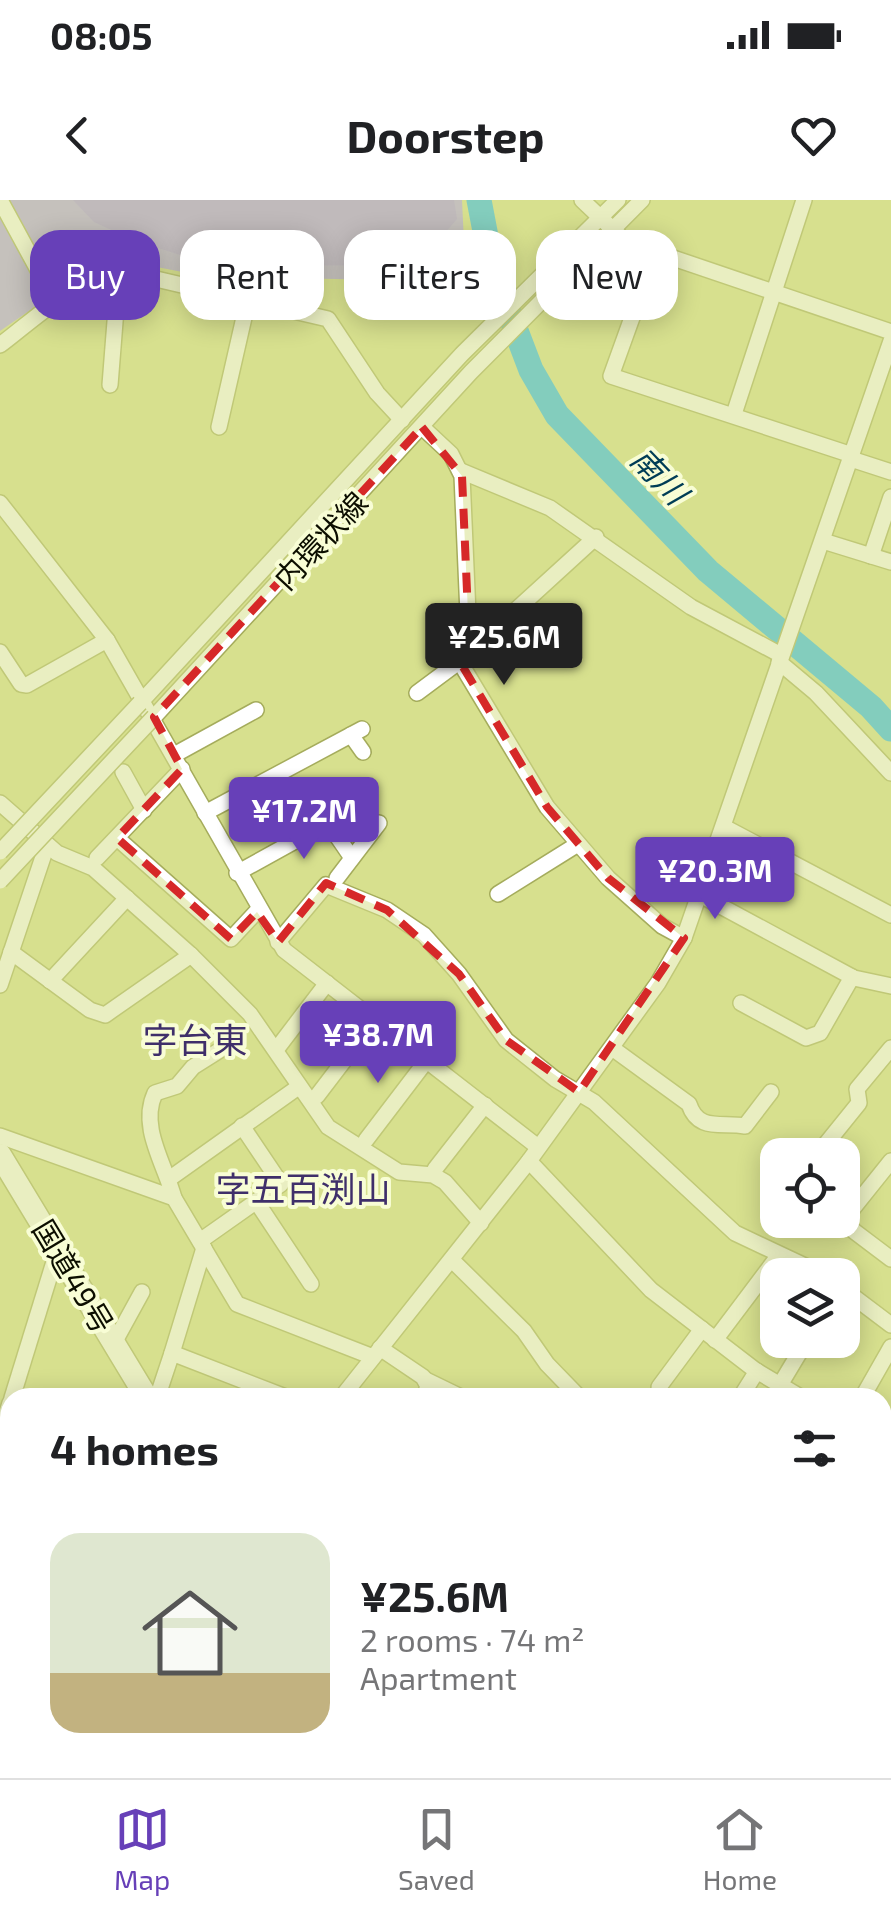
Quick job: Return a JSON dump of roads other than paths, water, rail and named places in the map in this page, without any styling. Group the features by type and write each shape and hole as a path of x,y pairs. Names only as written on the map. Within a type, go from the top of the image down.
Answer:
{"highway":[{"name":"国道49号","path":"0,1156 140,1388"}],"street":[{"path":"0,200 30,255"},
{"path":"582,200 610,230"},
{"name":"内環状線","path":"0,881 547,292 604,225 618,200"},
{"name":"内環状線","path":"0,852 475,341 541,274 642,200"},
{"path":"734,414 804,200"},
{"path":"678,259 891,332"},
{"path":"324,318 331,320 378,394 402,420"},
{"path":"0,345 33,320"},
{"path":"110,385 115,320"},
{"path":"218,427 243,320"},
{"path":"631,320 610,376 734,414 891,472"},
{"path":"348,1388 534,1154 612,1048 684,938 702,896 891,341"},
{"path":"422,427 450,454 461,471 468,614 460,661 530,779 578,844 628,896 684,938"},
{"path":"461,471 538,502 596,537 691,606 780,659 891,773"},
{"path":"871,556 891,497"},
{"path":"0,503 106,640 140,702 154,717 278,942 485,1106 534,1154 628,1267 708,1335 785,1388"},
{"path":"417,693 460,661 596,537"},
{"path":"823,540 891,562"},
{"path":"0,652 21,684 28,685 106,640"},
{"path":"98,858 144,810 178,762 256,710"},
{"path":"205,812 356,732 363,752"},
{"path":"122,772 144,810"},
{"path":"0,803 47,845 93,868 191,955 250,1014 297,1088 328,1127 398,1172 433,1175 445,1182 480,1223"},
{"path":"237,873 350,810"},
{"path":"328,823 352,858"},
{"path":"337,878 379,824"},
{"path":"724,827 891,915"},
{"path":"118,838 231,939 258,911"},
{"path":"498,894 578,844"},
{"path":"0,985 47,845"},
{"path":"278,942 326,885 387,910 424,935 459,974 506,1040 579,1092 734,1234 788,1258"},
{"path":"702,896 852,977 891,986"},
{"path":"50,981 127,898"},
{"path":"10,952 90,1010 105,1014 191,955"},
{"path":"741,1004 806,1038 820,1033 852,977"},
{"path":"278,1046 326,983"},
{"path":"316,1096 375,1020"},
{"path":"612,1048 689,1104 694,1117 704,1125 746,1126 771,1092"},
{"path":"831,1138 859,1103 857,1090 891,1048"},
{"path":"220,1050 193,1067 177,1086 155,1093 151,1102 153,1140 174,1198 237,1304 376,1353 442,1388"},
{"path":"366,1140 426,1060"},
{"path":"169,1179 297,1088"},
{"path":"435,1170 485,1106"},
{"path":"160,1388 202,1244 281,1184 242,1126"},
{"path":"0,1136 174,1198"},
{"path":"891,1161 842,1222 891,1259"},
{"path":"256,1202 311,1284"},
{"path":"15,1388 58,1249"},
{"path":"658,1387 779,1254"},
{"path":"452,1260 524,1331 546,1364 570,1388"},
{"path":"114,1343 142,1292"},
{"path":"860,1302 891,1325"},
{"path":"868,1388 891,1347"},
{"path":"172,1353 262,1388"},
{"path":"780,1385 796,1358"},
{"path":"746,1388 757,1371"},
{"path":"425,1388 426,1380"}],"waterway":[{"name":"南川","path":"479,200 492,268 531,370 557,415 708,571 871,707 891,729"}],"district":[{"name":"字台東","path":"195,1039"},
{"name":"字五百渕山","path":"303,1188"}]}
